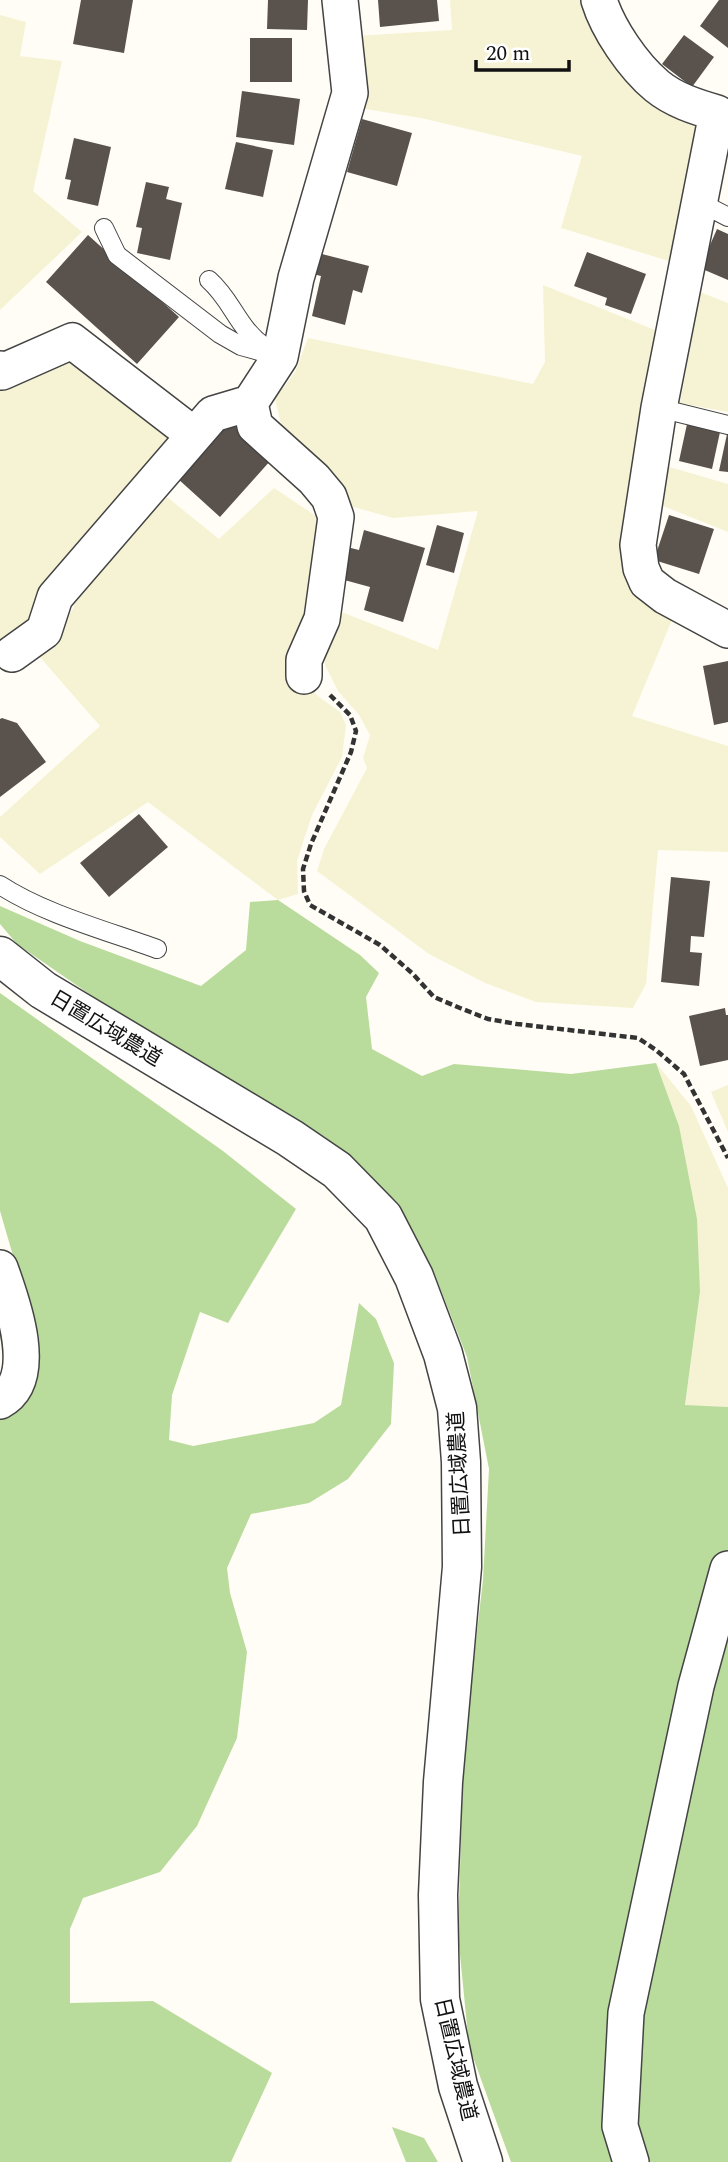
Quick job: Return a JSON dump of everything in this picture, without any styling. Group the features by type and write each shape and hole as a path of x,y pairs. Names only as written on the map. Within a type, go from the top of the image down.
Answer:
{"street":[{"path":"12,654 44,631 55,597 213,414 250,402 280,358 296,278 350,93 340,0"},
{"path":"598,0 624,50 657,86 693,106 722,111 714,209 659,408 638,545 641,568 647,582 665,596 728,630"},
{"path":"0,369 2,372 72,341 194,435"},
{"path":"250,402 255,426 314,480 329,497 336,517 323,619 304,660 304,676"},
{"name":"日置広域農道","path":"0,956 43,990 290,1138 337,1170 383,1217 414,1277 443,1354 457,1408 461,1462 462,1567 443,1782 438,1895 440,1999 458,2086 483,2162"},
{"path":"0,1268 21,1339 20,1377 0,1401"},
{"path":"631,2162 620,2126 626,2012 696,1686 728,1569"}],"lane":[{"path":"104,228 117,255 220,334 242,346 280,358"},
{"path":"209,280 220,290 251,338 280,358"},
{"path":"659,408 728,425"},
{"path":"0,885 13,894 52,910 157,949"}],"path":[{"path":"304,676 350,715 356,731 351,752 303,869 304,891 310,905 380,945 434,997 460,1009 488,1019 517,1024 638,1038 656,1049 684,1074 728,1158"}],"shaded area":[{"path":"450,0 580,0 606,47 706,119 672,262 561,228 582,156 421,118 359,108 356,36 452,30"},
{"path":"0,15 26,22 20,56 62,61 33,191 82,232 0,310"},
{"path":"543,285 660,332 645,399 660,611 672,620 632,716 728,746 728,852 658,850 646,984 633,1008 536,1002 485,983 429,954 317,871 324,849 367,768 363,758 370,735 359,715 338,691 325,665 324,647 334,609 438,650 478,511 393,518 343,504 283,433 275,399 295,372 308,338 533,384 545,362"},
{"path":"700,292 728,303 728,412 680,403"},
{"path":"72,354 170,439 42,583 30,622 0,654 0,391"},
{"path":"666,466 728,484 728,532 658,504"},
{"path":"274,488 328,524 326,556 288,665 318,696 340,712 346,725 342,757 312,815 297,861 298,894 278,900 148,802 40,874 0,837 0,817 100,726 38,655 73,609 77,594 167,497 219,539"},
{"path":"656,1063 691,1106 728,1188 728,1407 685,1406 700,1292 679,1126"},
{"path":"728,1085 728,1132 711,1092"}],"green space":[{"path":"278,900 360,955 379,973 366,997 372,1049 422,1076 454,1064 571,1074 656,1063 679,1126 697,1219 700,1292 685,1405 728,1407 728,2162 511,2162 469,2046 458,1934 464,1744 483,1580 489,1469 467,1357 435,1275 398,1203 325,1137 111,1009 17,944 0,924 0,906 80,941 201,986 246,950 250,902"},
{"path":"0,993 223,1151 296,1209 228,1323 200,1312 172,1395 169,1440 193,1446 314,1423 341,1405 359,1303 376,1319 394,1363 391,1424 348,1479 309,1503 251,1514 227,1568 230,1593 247,1652 237,1738 197,1826 160,1872 83,1898 70,1929 70,2003 153,2001 272,2073 231,2162 0,2162 0,1418 15,1411 27,1385 26,1300 0,1211"},
{"path":"392,2127 424,2138 438,2162 406,2162"}],"building":[{"path":"81,0 133,0 124,53 73,44"},
{"path":"268,0 308,0 307,30 267,29"},
{"path":"378,0 437,0 439,21 380,27"},
{"path":"719,0 728,0 728,48 700,26"},
{"path":"684,35 714,57 692,87 662,64"},
{"path":"250,38 292,38 292,82 250,82"},
{"path":"242,91 300,99 294,145 236,137"},
{"path":"362,119 412,133 397,186 347,172"},
{"path":"74,138 111,147 98,206 67,199 71,180 65,179"},
{"path":"236,142 273,150 263,197 225,189"},
{"path":"146,182 169,187 166,199 182,203 170,260 137,253 142,228 136,227"},
{"path":"717,229 728,234 728,280 700,268"},
{"path":"88,235 179,317 137,364 46,282"},
{"path":"314,252 369,266 362,293 353,290 345,325 312,316 321,276 309,273"},
{"path":"587,252 646,274 631,314 605,305 607,298 574,286"},
{"path":"229,421 271,460 220,517 177,478"},
{"path":"687,424 720,432 712,469 679,461"},
{"path":"728,434 728,472 719,471"},
{"path":"669,515 714,529 699,574 654,560"},
{"path":"437,525 464,533 454,573 426,565"},
{"path":"364,530 425,548 403,622 364,610 370,587 337,578 347,547 359,550"},
{"path":"728,661 728,722 714,725 703,666"},
{"path":"0,719 17,723 46,762 0,797"},
{"path":"139,814 168,847 109,897 80,863"},
{"path":"671,877 710,881 704,937 691,936 690,952 702,953 699,986 661,982"},
{"path":"725,1008 728,1015 728,1060 700,1066 689,1016"}]}
